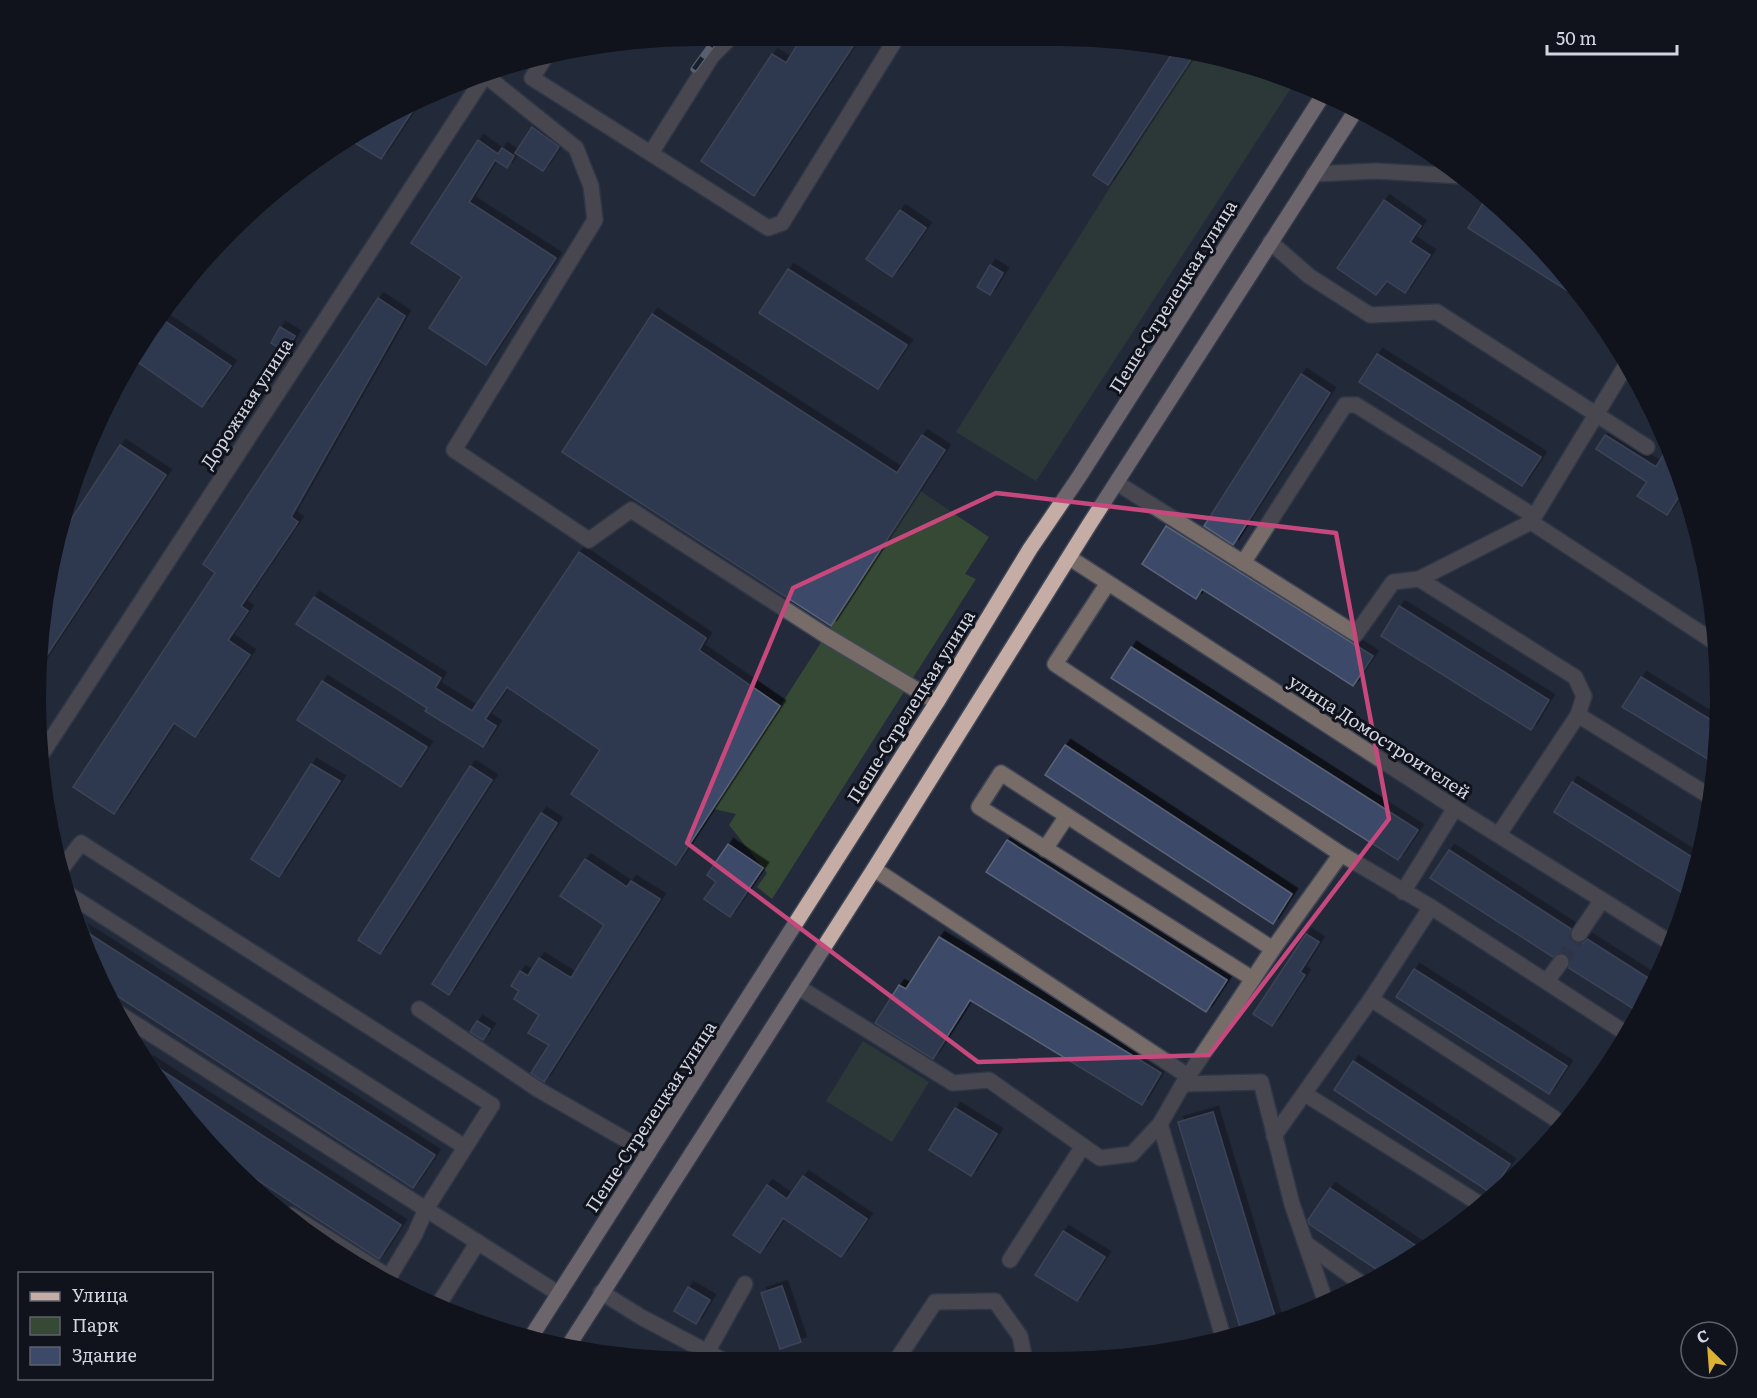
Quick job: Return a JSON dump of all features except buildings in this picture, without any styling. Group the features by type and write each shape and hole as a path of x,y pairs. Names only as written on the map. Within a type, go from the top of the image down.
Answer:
{"main road":[{"name":"Пеше-Стрелецкая улица","path":"535,1330 937,702 1030,549 1079,477 1319,101"},
{"path":"572,1339 1352,117"}],"street":[{"path":"651,153 712,56 722,46"},
{"path":"539,67 532,78 768,228 782,224 891,46"},
{"path":"491,81 576,148 591,186 595,220 454,450 589,540 631,510 825,635 937,702"},
{"name":"Дорожная улица","path":"48,744 479,85"},
{"path":"1314,174 1376,171 1447,175"},
{"path":"1270,242 1309,276 1371,315 1437,312 1595,416 1647,447"},
{"path":"1117,483 1356,634 1393,582 1419,579 1533,519 1622,372"},
{"path":"1243,563 1345,405 1356,405 1533,519 1707,637"},
{"name":"улица Домостроителей","path":"1070,558 1455,808 1665,939"},
{"path":"1419,579 1575,677 1584,696 1578,715 1499,834"},
{"path":"1108,583 1055,664 1341,854 1431,908 1620,1030"},
{"path":"1578,715 1704,792"},
{"path":"1253,979 979,807 1002,773 1273,949"},
{"path":"1404,892 1455,808"},
{"path":"1045,849 1067,816"},
{"path":"67,861 81,843 492,1105 426,1209 415,1234 390,1273"},
{"path":"798,987 953,1083 989,1080 1100,1158 1132,1154 1160,1124 1185,1080 1273,949 1341,854"},
{"path":"874,869 1185,1080 1261,1082 1292,1204 1323,1295"},
{"path":"1579,934 1602,900"},
{"path":"79,901 465,1147"},
{"path":"1275,1136 1371,999 1431,908"},
{"path":"1547,981 1561,962"},
{"path":"1371,999 1554,1118"},
{"path":"419,1009 539,1090 649,1153"},
{"path":"133,1022 559,1294"},
{"path":"1305,1094 1475,1201"},
{"path":"1160,1124 1221,1330"},
{"path":"1011,1260 1083,1146"},
{"path":"442,1299 478,1242"},
{"path":"1308,1245 1356,1279"},
{"path":"601,1292 641,1317 707,1352 745,1284"},
{"path":"902,1352 935,1302 994,1301 1020,1336 1023,1352"}],"highlighted area":[{"path":"996,493 1336,533 1389,819 1209,1055 978,1062 687,843 793,588"}],"green space":[{"path":"1190,60 1227,69 1290,89 1036,481 956,432"},
{"path":"919,490 989,537 965,574 976,579 772,899 757,887 767,873 729,825 736,814 714,809"},
{"path":"863,1041 929,1082 892,1142 826,1101"}],"tunnel":[{"path":"1561,962 1579,934"}],"railway":[{"path":"694,69 711,46"}]}
